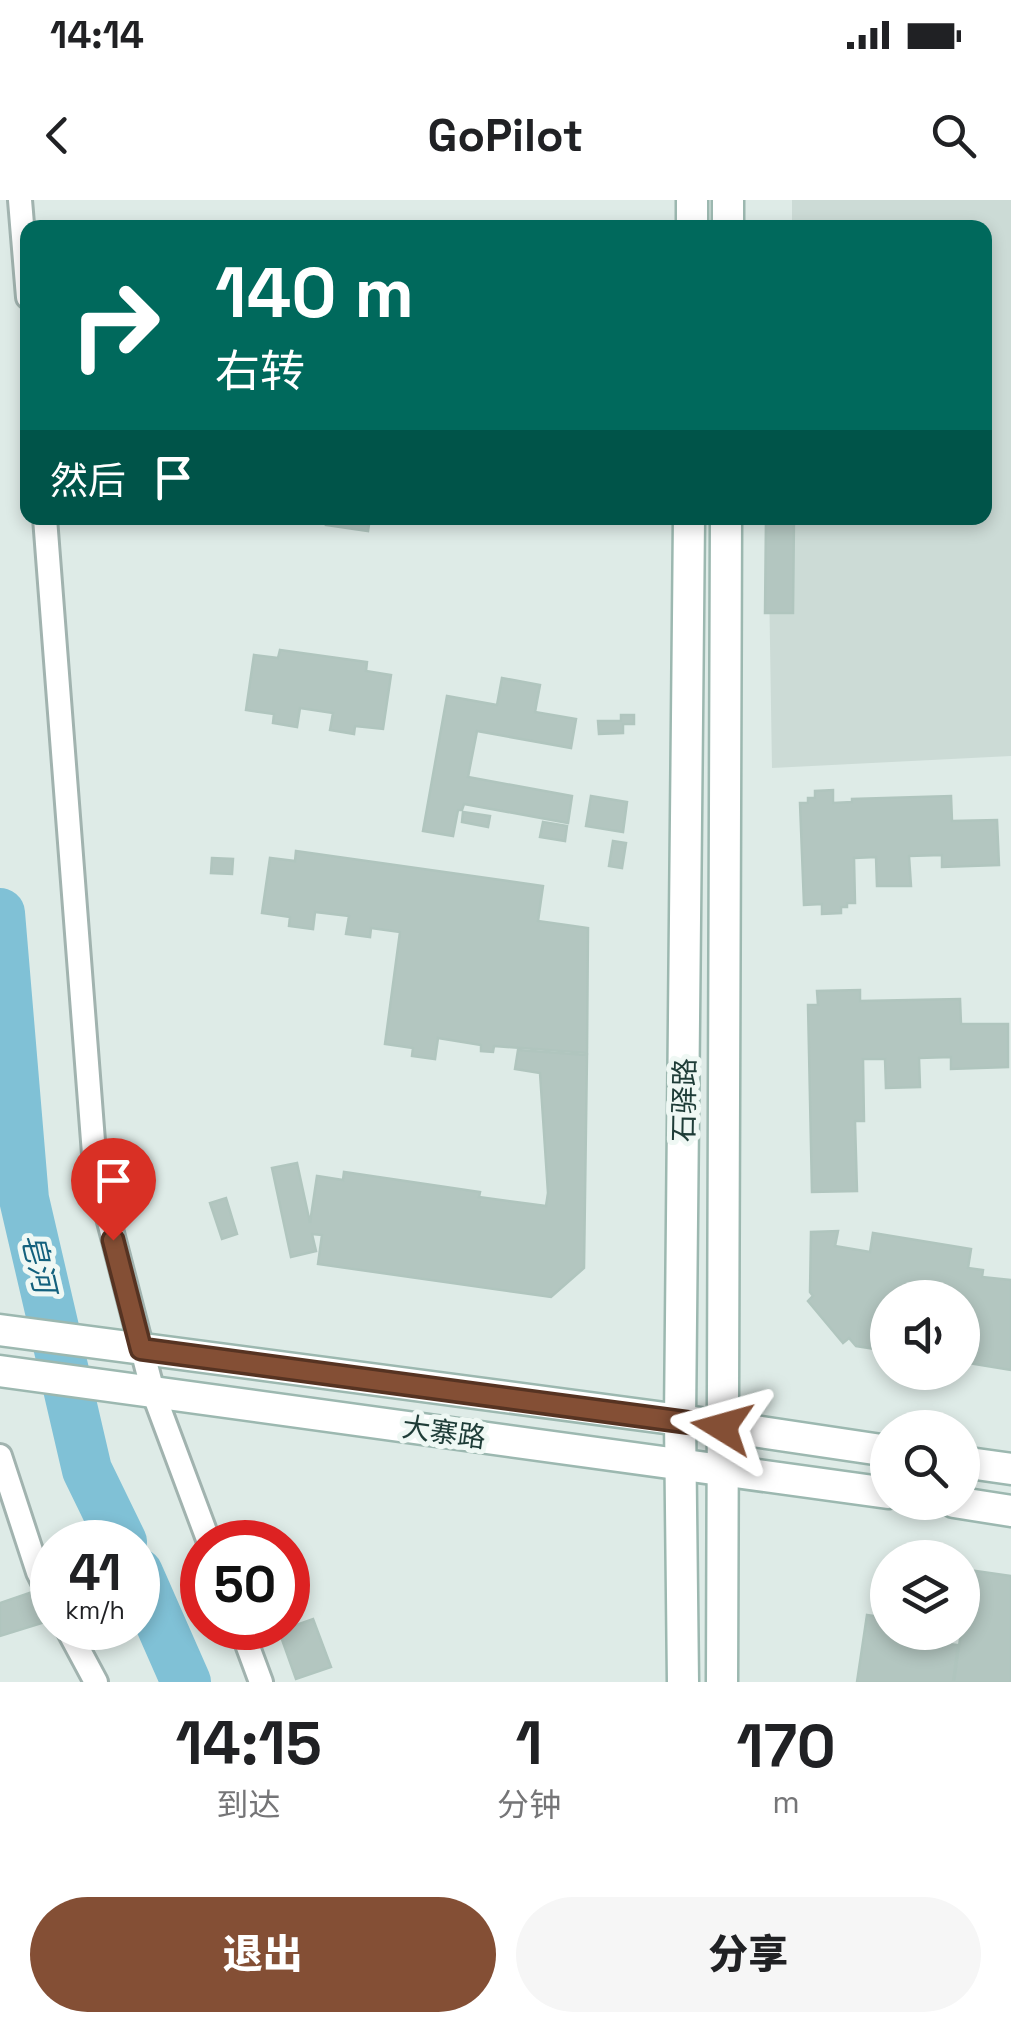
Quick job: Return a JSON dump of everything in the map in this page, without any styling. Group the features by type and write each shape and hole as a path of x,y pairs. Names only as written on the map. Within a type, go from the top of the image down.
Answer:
{"street":[{"path":"45,525 95,1167 153,1392 201,1520"},
{"name":"石驿路","path":"684,1682 680,1420 689,525"},
{"name":"石驿路","path":"722,1682 726,525"},
{"name":"大寨路","path":"0,1330 870,1448"},
{"name":"大寨路","path":"3,1371 870,1491"},
{"path":"0,1456 30,1548"},
{"path":"980,1465 1011,1469"},
{"path":"980,1506 1011,1510"},
{"path":"79,1650 96,1682"},
{"path":"249,1650 261,1682"}],"shaded area":[{"path":"792,200 1011,200 1011,756 772,768 768,525 992,525 992,220 792,220"}],"building":[{"path":"326,525 369,525 368,531"},
{"path":"766,525 794,525 793,613 765,613"},
{"path":"280,650 367,662 366,671 391,675 383,729 355,726 354,734 330,730 333,713 300,708 297,727 273,723 274,714 246,710 254,655 278,658"},
{"path":"502,678 540,685 535,712 576,719 571,748 477,731 468,777 572,796 568,823 464,804 458,810 453,836 423,831 447,696 497,705"},
{"path":"621,715 634,715 634,724 623,724 623,733 599,734 598,721 621,721"},
{"path":"833,790 833,803 951,796 952,821 997,820 999,865 942,867 942,855 909,856 911,886 877,886 876,857 854,858 855,903 841,907 841,913 822,914 822,904 804,905 800,803 815,798 815,791"},
{"path":"591,796 627,802 623,832 586,826"},
{"path":"463,812 490,816 488,827 462,822"},
{"path":"543,822 567,826 565,841 540,837"},
{"path":"613,841 626,843 622,868 609,866"},
{"path":"296,851 543,886 538,921 588,928 587,1053 494,1046 493,1052 481,1051 481,1045 438,1038 435,1059 412,1056 413,1048 385,1044 400,932 371,928 370,937 346,934 349,916 315,912 313,929 289,926 290,917 262,913 270,858 295,861"},
{"path":"212,858 233,859 232,874 211,873"},
{"path":"860,990 860,1001 960,999 961,1024 1008,1024 1008,1067 951,1069 951,1057 919,1058 920,1087 886,1088 885,1059 863,1059 864,1121 855,1121 857,1191 812,1192 808,1005 818,1005 817,991"},
{"path":"518,1050 587,1055 584,1268 551,1297 318,1264 322,1235 312,1234 316,1251 291,1257 272,1168 297,1163 310,1223 317,1176 343,1180 344,1172 546,1206 540,1073 515,1069"},
{"path":"226,1198 237,1234 222,1239 210,1203"},
{"path":"838,1231 835,1246 870,1252 873,1233 971,1249 968,1268 983,1270 982,1277 1011,1280 1011,1370 980,1365 980,1280 870,1280 870,1348 856,1346 849,1338 843,1343 808,1301 813,1296 811,1232"},
{"path":"980,1572 1011,1576 1011,1682 954,1682 958,1650 980,1650"},
{"path":"30,1593 30,1627 0,1636 0,1603"},
{"path":"867,1615 870,1650 957,1650 953,1682 857,1682"},
{"path":"313,1619 331,1667 296,1679 286,1650 310,1650"}],"waterway":[{"name":"皂河","path":"0,913 24,1199 87,1470 111,1520"},
{"name":"皂河","path":"160,1623 186,1682"}],"route":[{"path":"113,1240 141,1349 722,1427"}]}
